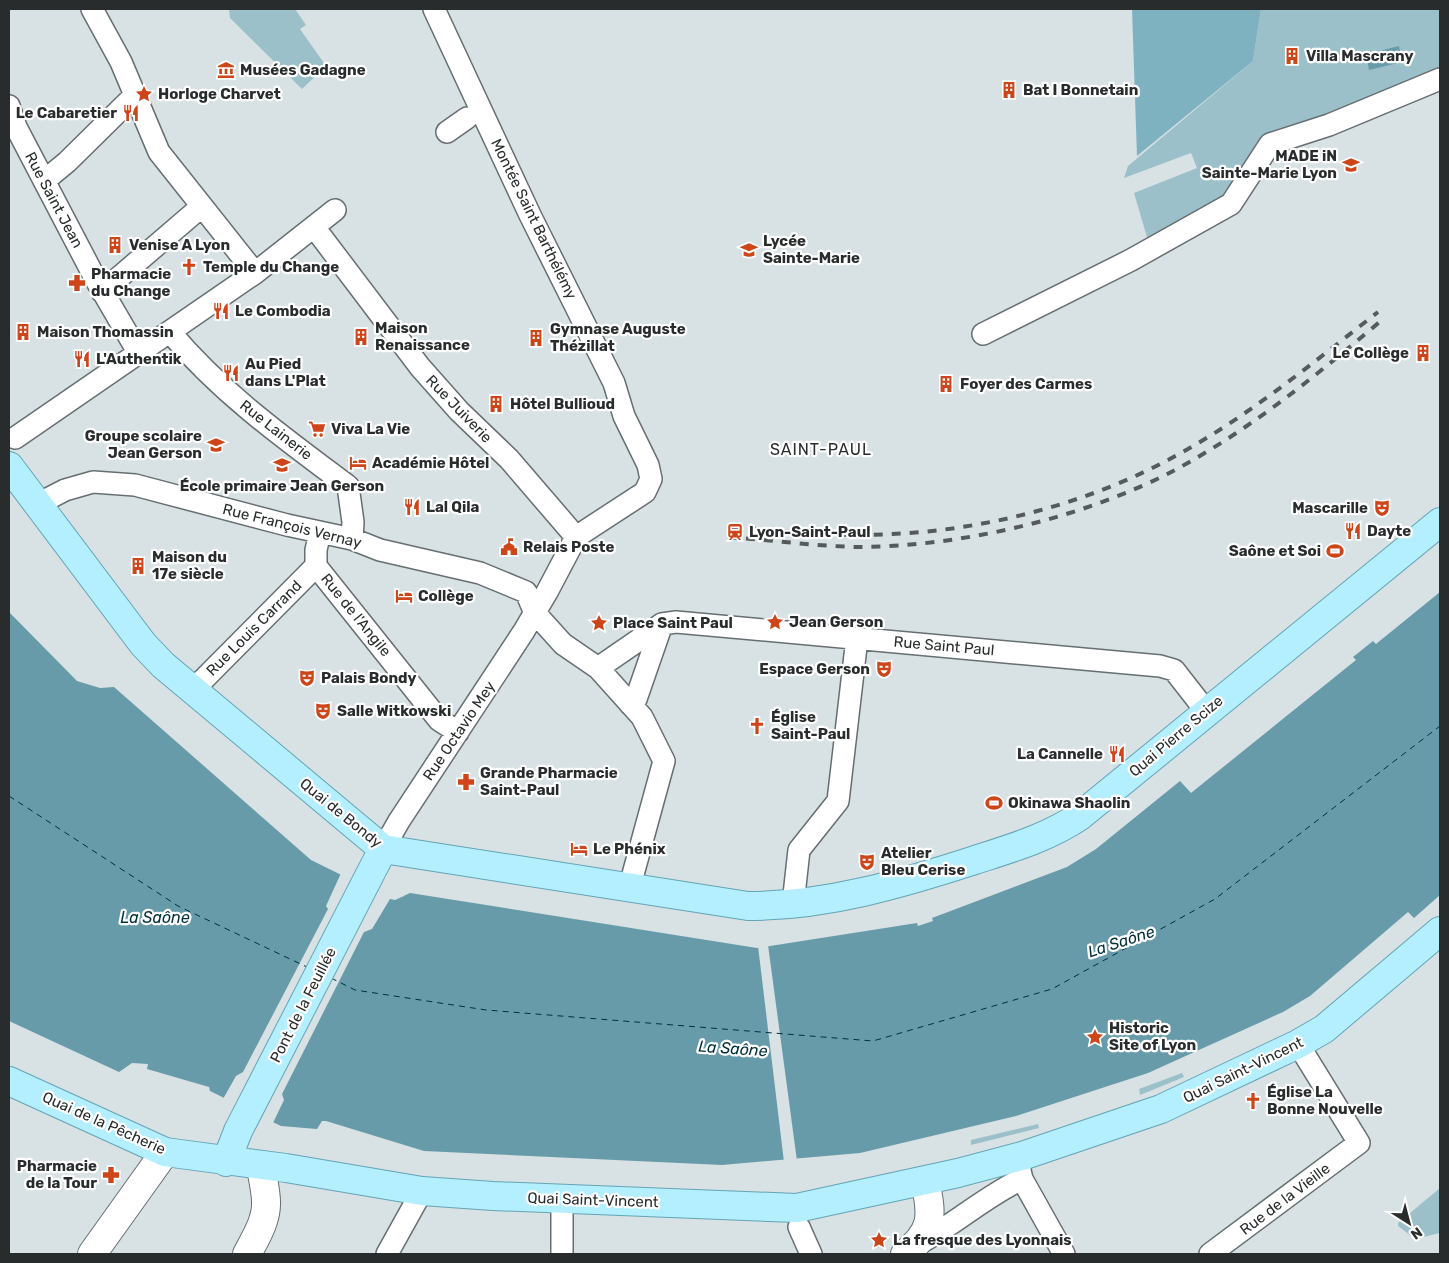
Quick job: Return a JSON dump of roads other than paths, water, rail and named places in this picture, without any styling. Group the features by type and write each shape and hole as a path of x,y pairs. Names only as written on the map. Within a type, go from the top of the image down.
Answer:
{"main road":[{"name":"Quai de Bondy","path":"9,466 36,505 144,644 193,690 383,849 629,889 760,906"},
{"path":"9,494 36,505"},
{"name":"Quai Pierre Scize","path":"760,906 793,904 901,884 1036,840 1059,830 1080,816 1206,711 1440,522"},
{"name":"Pont de la Feuillée","path":"226,1162 240,1128 383,849"},
{"name":"Quai Saint-Vincent","path":"261,1166 299,1170 422,1191 797,1208 925,1182 1019,1168 1161,1109 1298,1044 1324,1029 1440,931"},
{"name":"Quai de la Pêcherie","path":"9,1081 165,1152 261,1166"}],"street":[{"path":"92,9 122,62 134,96 159,152 255,273"},
{"name":"Montée Saint Barthélémy","path":"434,9 530,215 614,383 624,416 648,466 651,479 645,492 576,537"},
{"path":"983,334 1130,260 1231,204 1270,144 1329,125 1440,79"},
{"path":"44,181 67,162 134,96"},
{"name":"Rue Saint Jean","path":"9,106 16,127 102,292 138,352"},
{"path":"447,132 467,118"},
{"path":"102,292 201,207"},
{"path":"15,438 255,273 335,210"},
{"name":"Rue Juiverie","path":"314,227 420,367 459,412 509,459 576,537"},
{"name":"Rue Lainerie","path":"170,332 225,390 274,431 348,486 353,522 352,539"},
{"name":"Rue François Vernay","path":"36,505 65,490 93,482 135,484 287,526 352,539 380,550 480,573 526,592 535,613"},
{"name":"Rue de l'Angile","path":"320,532 316,550 316,566 439,720 458,732"},
{"path":"576,537 535,613 563,644 598,668 642,717 664,761 629,889"},
{"name":"Rue Louis Carrand","path":"193,690 316,566"},
{"name":"Rue Octavio Mey","path":"383,849 399,821 535,613"},
{"name":"Rue Saint Paul","path":"662,624 676,622 1160,666 1174,670 1206,711"},
{"path":"598,668 662,624"},
{"path":"630,704 636,699 662,624"},
{"path":"793,904 792,894 799,850 838,801 857,638"},
{"name":"Rue de la Vieille","path":"1210,1254 1360,1143 1298,1044"},
{"path":"92,1254 165,1152"},
{"path":"247,1254 256,1238 265,1212 266,1202 261,1166"},
{"path":"1019,1168 1064,1254"},
{"name":"Quai Saint-Vincent","path":"914,1251 1006,1187 1019,1168"},
{"name":"Quai Saint-Vincent","path":"914,1251 930,1224 931,1210 925,1182"},
{"path":"387,1254 422,1191"},
{"path":"562,1198 562,1254"},
{"path":"798,1227 811,1254"}],"water":[{"path":"1399,46 1402,62 1369,70 1366,54"},
{"name":"La Saône","path":"1440,592 1440,895 1414,918 1408,912 1310,996 1283,1012 1148,1073 1016,1116 860,1153 722,1165 424,1151 326,1121 322,1121 317,1129 281,1126 210,1091 209,1087 147,1069 148,1064 132,1063 119,1072 9,1021 9,612 77,681 100,688 114,687 311,860 390,899 395,900 410,893 757,948 917,923 918,926 933,921 932,918 1067,867 1096,849 1180,781 1191,793 1356,660 1353,657 1373,641 1376,644"}],"railway":[{"path":"730,527 852,535 892,534 963,527 1034,512 1069,502 1136,476 1196,444 1250,410 1378,312"},
{"path":"728,537 857,547 897,546 979,535 1062,515 1139,487 1203,454 1283,400 1383,319"}],"place":[{"name":"Villa Mascrany","path":"1292,56"},
{"name":"Musées Gadagne","path":"226,70"},
{"name":"Bat I Bonnetain","path":"1009,90"},
{"name":"Horloge Charvet","path":"144,94"},
{"name":"Le Cabaretier","path":"131,113"},
{"name":"MADE iN Sainte-Marie Lyon","path":"1351,165"},
{"name":"Venise A Lyon","path":"115,245"},
{"name":"Lycée Sainte-Marie","path":"749,250"},
{"name":"Temple du Change","path":"189,267"},
{"name":"Pharmacie du Change","path":"77,283"},
{"name":"Le Combodia","path":"221,311"},
{"name":"Maison Thomassin","path":"23,332"},
{"name":"Maison Renaissance","path":"361,337"},
{"name":"Gymnase Auguste Thézillat","path":"536,338"},
{"name":"Le Collège","path":"1423,353"},
{"name":"L'Authentik","path":"82,359"},
{"name":"Au Pied dans L'Plat","path":"231,373"},
{"name":"Foyer des Carmes","path":"946,384"},
{"name":"Hôtel Bullioud","path":"496,404"},
{"name":"Viva La Vie","path":"317,429"},
{"name":"Groupe scolaire Jean Gerson","path":"216,445"},
{"name":"Académie Hôtel","path":"358,463"},
{"name":"École primaire Jean Gerson","path":"282,465"},
{"name":"Lal Qila","path":"412,507"},
{"name":"Mascarille","path":"1382,508"},
{"name":"Dayte","path":"1353,531"},
{"name":"Lyon-Saint-Paul","path":"735,532"},
{"name":"Relais Poste","path":"509,547"},
{"name":"Saône et Soi","path":"1335,551"},
{"name":"Maison du 17e siècle","path":"138,566"},
{"name":"Collège","path":"404,596"},
{"name":"Jean Gerson","path":"775,622"},
{"name":"Place Saint Paul","path":"599,623"},
{"name":"Espace Gerson","path":"884,669"},
{"name":"Palais Bondy","path":"307,678"},
{"name":"Salle Witkowski","path":"323,711"},
{"name":"Église Saint-Paul","path":"757,726"},
{"name":"La Cannelle","path":"1117,754"},
{"name":"Grande Pharmacie Saint-Paul","path":"466,782"},
{"name":"Okinawa Shaolin","path":"994,803"},
{"name":"Le Phénix","path":"579,849"},
{"name":"Atelier Bleu Cerise","path":"867,862"},
{"name":"Historic Site of Lyon","path":"1095,1037"},
{"name":"Église La Bonne Nouvelle","path":"1253,1101"},
{"name":"Pharmacie de la Tour","path":"111,1175"},
{"name":"La fresque des Lyonnais","path":"879,1240"}],"district":[{"name":"SAINT-PAUL","path":"821,449"}]}
